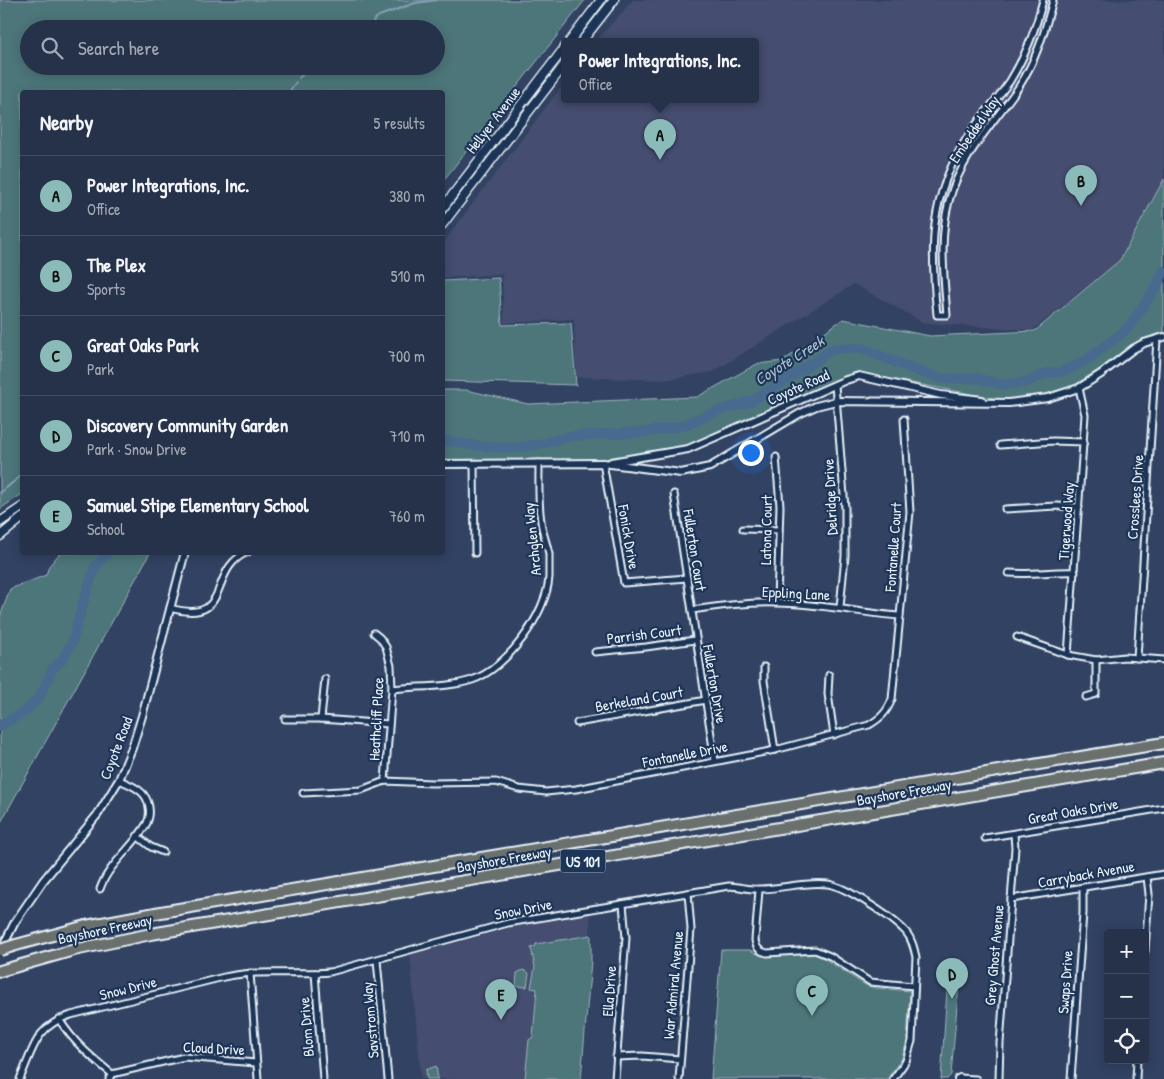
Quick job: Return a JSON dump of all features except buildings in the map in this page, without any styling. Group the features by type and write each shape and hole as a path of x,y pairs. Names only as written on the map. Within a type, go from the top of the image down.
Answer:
{"highway":[{"name":"Bayshore Freeway","path":"0,950 86,926 160,912 1164,743"},
{"name":"Bayshore Freeway","path":"2,971 74,950 151,934 1164,763"}],"main road":[{"path":"572,38 601,0"},
{"path":"584,38 614,0"},
{"name":"Hellyer Avenue","path":"445,205 561,52"},
{"name":"Hellyer Avenue","path":"445,221 561,69"},
{"path":"506,124 515,130"},
{"path":"0,522 20,508"},
{"path":"0,536 20,520"}],"street":[{"name":"Embedded Way","path":"1043,0 1025,55 1009,82 966,138 946,178 936,213 932,256 937,315 947,315 943,239 949,201 956,181 975,144 1018,87 1034,59 1044,33 1053,0"},
{"name":"Coyote Road","path":"445,464 603,464 681,473 710,467 799,414 816,406 836,401 1008,403 1048,398 1079,388 1101,374 1132,349 1161,338"},
{"name":"Crosslees Drive","path":"1137,658 1161,338"},
{"name":"Coyote Road","path":"603,464 688,450 834,385 859,376 942,394 1008,403"},
{"name":"Delridge Drive","path":"834,385 845,508 845,556 840,608"},
{"name":"Tigerwood Way","path":"1068,655 1084,442 1085,415 1079,388"},
{"name":"Fontanelle Court","path":"900,616 910,512 904,419"},
{"path":"1000,445 1054,441 1084,442"},
{"name":"Latona Court","path":"776,457 780,506 777,602"},
{"path":"474,464 475,552"},
{"name":"Archglen Way","path":"392,689 473,680 487,673 500,663 538,616 545,598 549,579 548,554 540,519 539,464"},
{"name":"Fonick Drive","path":"603,464 624,583 687,578"},
{"name":"Fullerton Court","path":"674,494 692,610"},
{"path":"1005,509 1056,506 1079,507"},
{"path":"743,529 779,530"},
{"name":"Coyote Road","path":"0,950 15,922 43,881 98,814 119,780 132,748 185,555"},
{"path":"170,608 191,613 204,609 216,597 225,571 230,564 244,555"},
{"path":"1009,573 1075,572"},
{"name":"Eppling Lane","path":"692,610 777,602 900,616"},
{"name":"Fullerton Drive","path":"692,610 695,640 715,761"},
{"name":"Fontanelle Drive","path":"385,781 432,783 496,782 546,792 576,789 774,750 869,725 888,710 892,699 900,616"},
{"name":"Heathcliff Place","path":"374,633 386,647 391,666 392,689 385,781"},
{"path":"1016,637 1068,655 1096,660 1137,658 1164,660"},
{"name":"Parrish Court","path":"595,652 695,640"},
{"path":"1086,697 1096,694 1096,660"},
{"path":"764,667 764,681 774,750"},
{"path":"829,675 828,694 834,735"},
{"path":"322,719 325,679"},
{"name":"Berkeland Court","path":"577,723 706,700"},
{"path":"286,719 322,719 389,724"},
{"path":"100,889 104,879 147,823 149,807 146,799 140,791 119,780"},
{"path":"303,793 361,790 385,781"},
{"name":"Great Oaks Drive","path":"985,838 1164,808"},
{"name":"Grey Ghost Avenue","path":"999,1079 1015,848 1014,834"},
{"path":"137,836 151,847 163,852"},
{"name":"Carryback Avenue","path":"1011,899 1164,874"},
{"path":"1146,877 1149,894 1147,929"},
{"name":"Snow Drive","path":"20,1079 40,1034 46,1027 59,1019 224,977 250,973 315,974 330,972 508,923 728,886 741,886 759,890 821,883 842,887 850,891 906,932 914,947 916,957 912,1041 906,1060 893,1079"},
{"name":"Swaps Drive","path":"1071,1079 1083,913 1083,887"},
{"path":"759,890 754,940 756,947 761,952 815,950 830,956 870,982 914,986"},
{"name":"War Admiral Avenue","path":"678,1079 691,928 688,894"},
{"name":"Ella Drive","path":"615,1079 626,938 623,904"},
{"name":"Savstrom Way","path":"376,960 388,1079"},
{"path":"250,973 258,1079"},
{"name":"Blom Drive","path":"315,974 323,1079"},
{"path":"59,1019 75,1042 110,1076"},
{"path":"616,1057 642,1056 680,1059"},
{"name":"Cloud Drive","path":"110,1076 184,1057 256,1063"},
{"path":"1136,1079 1137,1064"},
{"path":"959,1079 976,1079"}],"shaded area":[{"path":"633,0 1164,0 1164,178 1120,260 1033,330 924,323 854,284 713,372 664,380 576,377 574,319 504,323 502,274 445,278 445,240 561,87 561,103 759,103 759,38 599,38"},
{"path":"590,914 591,961 581,1079 421,1079 410,955 513,927"}],"green space":[{"path":"0,0 585,0 445,178 445,90 20,90 20,495 0,509"},
{"path":"1164,179 1164,333 1153,335 1073,386 1046,395 1005,400 857,373 688,446 601,460 445,460 445,390 466,390 528,404 697,397 757,364 783,361 843,319 930,336 1035,331 1120,260"},
{"path":"499,278 502,325 571,323 576,385 445,381 445,281"},
{"path":"58,555 149,555 0,824 0,617 10,589 46,575 49,566"},
{"path":"591,935 591,961 581,1079 525,1079 529,1040 533,1037 537,989 531,988 535,967 531,948 536,946 536,944"},
{"path":"721,950 750,950 761,956 817,954 865,985 876,988 910,991 907,1041 902,1058 887,1079 711,1079"},
{"path":"949,960 961,960 951,1075 947,1079 941,1079"},
{"path":"523,970 529,973 527,987 516,986 517,973"},
{"path":"436,1066 438,1079 427,1079 426,1070"}],"waterway":[{"path":"374,20 379,16 415,3 437,0"},
{"path":"299,78 302,75"},
{"path":"290,90 296,82"},
{"name":"Coyote Creek","path":"445,440 485,447 513,448 541,444 572,436 647,432 681,426 720,410 753,400 833,349 861,348 943,379 976,378 1002,385 1027,382 1047,373 1060,372 1072,368 1088,359 1122,333 1129,327 1158,284 1164,271"},
{"path":"0,493 20,477"},
{"name":"Coyote Creek","path":"0,727 24,712 38,699 52,669 61,661 72,643 95,567 105,555"}],"place":[{"name":"Power Integrations, Inc.","path":"660,160"},
{"name":"The Plex","path":"1081,206"},
{"name":"Discovery Community Garden","path":"952,999"},
{"name":"Great Oaks Park","path":"812,1016"},
{"name":"Samuel Stipe Elementary School","path":"501,1020"}]}
